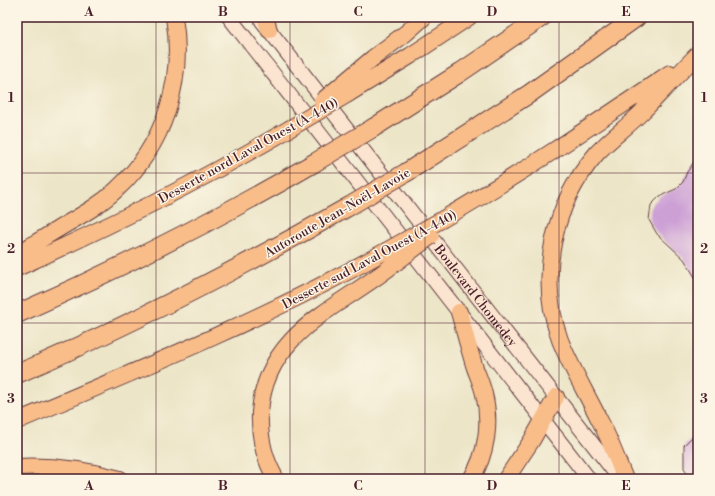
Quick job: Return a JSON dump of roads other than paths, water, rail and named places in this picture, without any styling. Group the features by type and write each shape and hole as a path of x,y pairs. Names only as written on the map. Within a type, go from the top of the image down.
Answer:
{"highway":[{"path":"17,314 123,265 231,210 374,128 458,74 542,17"},
{"name":"Autoroute Jean-Noël-Lavoie","path":"17,374 87,343 189,294 348,207 407,172 529,94 637,17"},
{"path":"17,302 123,265"}],"main road":[{"path":"17,254 80,217 104,200 126,181 149,151 165,120 173,93 178,56 174,17"},
{"path":"344,90 373,58 406,34 424,17"},
{"name":"Desserte nord Laval Ouest (A-440)","path":"17,268 131,214 219,168 289,129 344,90 410,56 470,17"},
{"path":"276,479 263,446 260,416 264,390 276,362 289,343 311,321 389,258 596,123 698,54"},
{"path":"625,479 601,421 572,369 557,330 550,295 551,252 557,226 564,206 574,185 584,170 605,145 640,114 698,54"},
{"name":"Desserte sud Laval Ouest (A-440)","path":"17,421 230,331 319,287 389,258"},
{"path":"459,312 484,395 488,425 484,446 471,479"},
{"path":"506,479 556,397"},
{"path":"17,467 66,468 120,479"}],"street":[{"name":"Boulevard Chomedey","path":"229,17 589,479"},
{"name":"Boulevard Chomedey","path":"259,17 267,24 620,479"}]}
